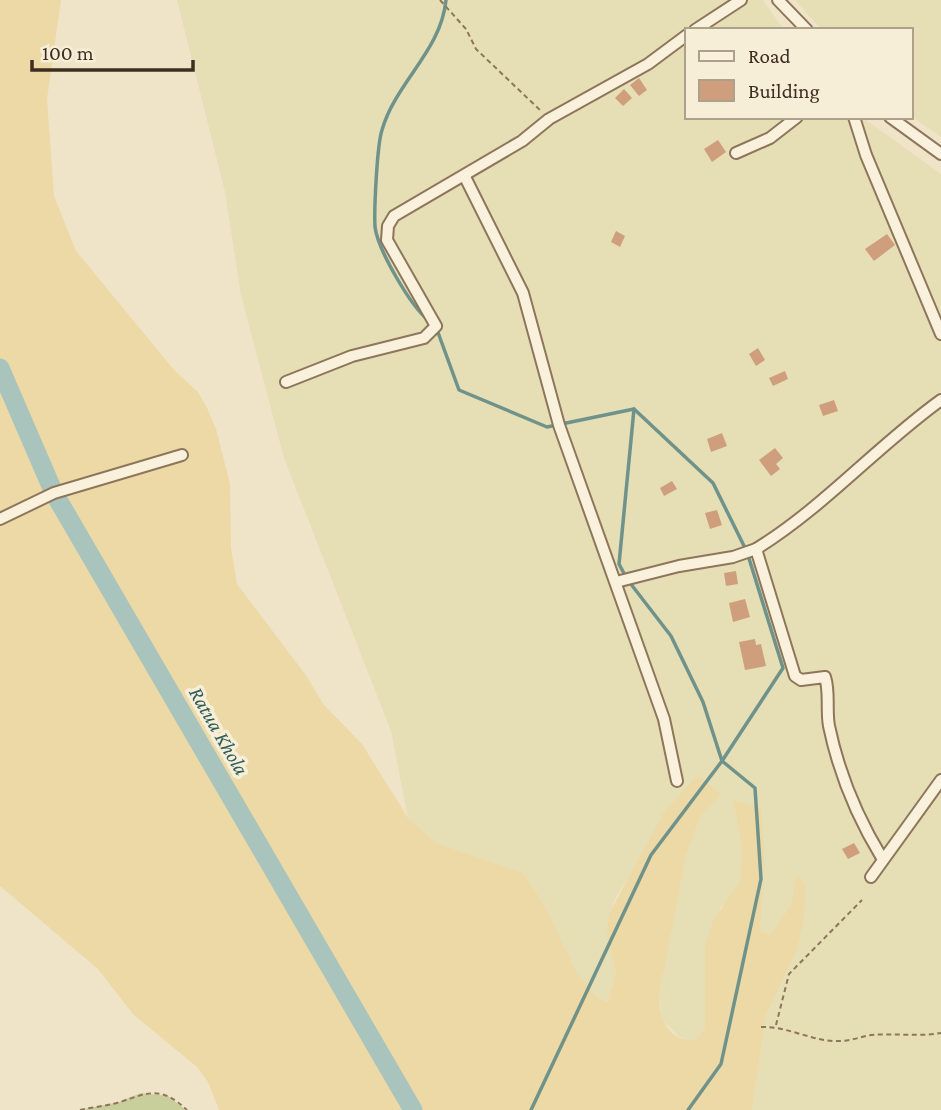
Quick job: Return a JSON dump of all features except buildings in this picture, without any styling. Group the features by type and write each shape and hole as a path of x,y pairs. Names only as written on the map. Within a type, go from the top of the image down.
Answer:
{"street":[{"path":"698,28 741,0"},
{"path":"778,0 805,28"},
{"path":"286,382 352,356 424,338 436,326 398,264 387,240 388,226 394,216 465,177 523,141 550,119 648,64 685,36"},
{"path":"736,153 770,138 794,119"},
{"path":"855,119 866,155 941,334"},
{"path":"893,119 941,154"},
{"path":"465,177 523,293 559,425 664,719 677,781"},
{"path":"616,582 733,557 756,549 781,534 903,427 941,400"},
{"path":"0,519 54,493 182,455"},
{"path":"756,549 795,676 801,680 825,677 826,710 835,753 859,820 882,858"},
{"path":"871,877 882,858 941,780"}],"path":[{"path":"440,0 466,29 476,49 550,119"},
{"path":"776,1026 789,974 862,900"},
{"path":"761,1027 776,1026 791,1033 799,1031 839,1041 871,1035 941,1033"},
{"path":"80,1110 119,1102 142,1093 172,1096 187,1110"}],"shaded area":[{"path":"177,0 763,0 783,28 685,28 685,119 865,119 941,174 941,1110 752,1110 766,1015 796,952 796,875 791,905 770,935 760,931 761,808 733,801 742,848 740,881 730,899 721,907 705,947 705,1029 695,1040 678,1036 663,1020 658,988 664,972 686,857 700,817 721,794 698,775 617,895 610,912 606,930 616,972 608,1002 596,996 577,973 544,904 523,873 437,843 408,818 391,731 284,458 241,295 225,192"},
{"path":"795,0 941,0 941,137 913,117 913,28 820,28"}],"green space":[{"path":"141,1093 168,1096 186,1110 80,1110 119,1102"}],"sand":[{"path":"0,0 61,0 47,99 54,196 76,251 175,371 198,392 216,429 230,484 231,548 237,584 305,674 324,705 362,744 408,818 437,843 523,873 544,904 577,973 596,996 608,1002 616,972 606,930 610,912 664,812 698,775 721,794 700,817 686,857 660,994 662,1016 667,1026 683,1039 695,1040 705,1029 705,947 713,921 740,881 742,848 733,800 761,808 764,855 760,931 770,935 791,905 796,875 805,884 804,921 796,952 766,1015 752,1110 219,1110 208,1082 197,1067 133,1014 98,969 0,886"}],"waterway":[{"path":"428,320 404,290 377,237 376,178 382,130 397,97 436,35 446,0"},
{"path":"436,327 459,390 547,427 634,409 713,483 747,552 783,668 722,761 651,855 531,1110"},
{"name":"Ratua Khola","path":"0,368 54,493 413,1110"},
{"path":"634,409 619,564 627,579 671,636 703,702 722,761 755,788 761,879 721,1064 688,1110"}]}
